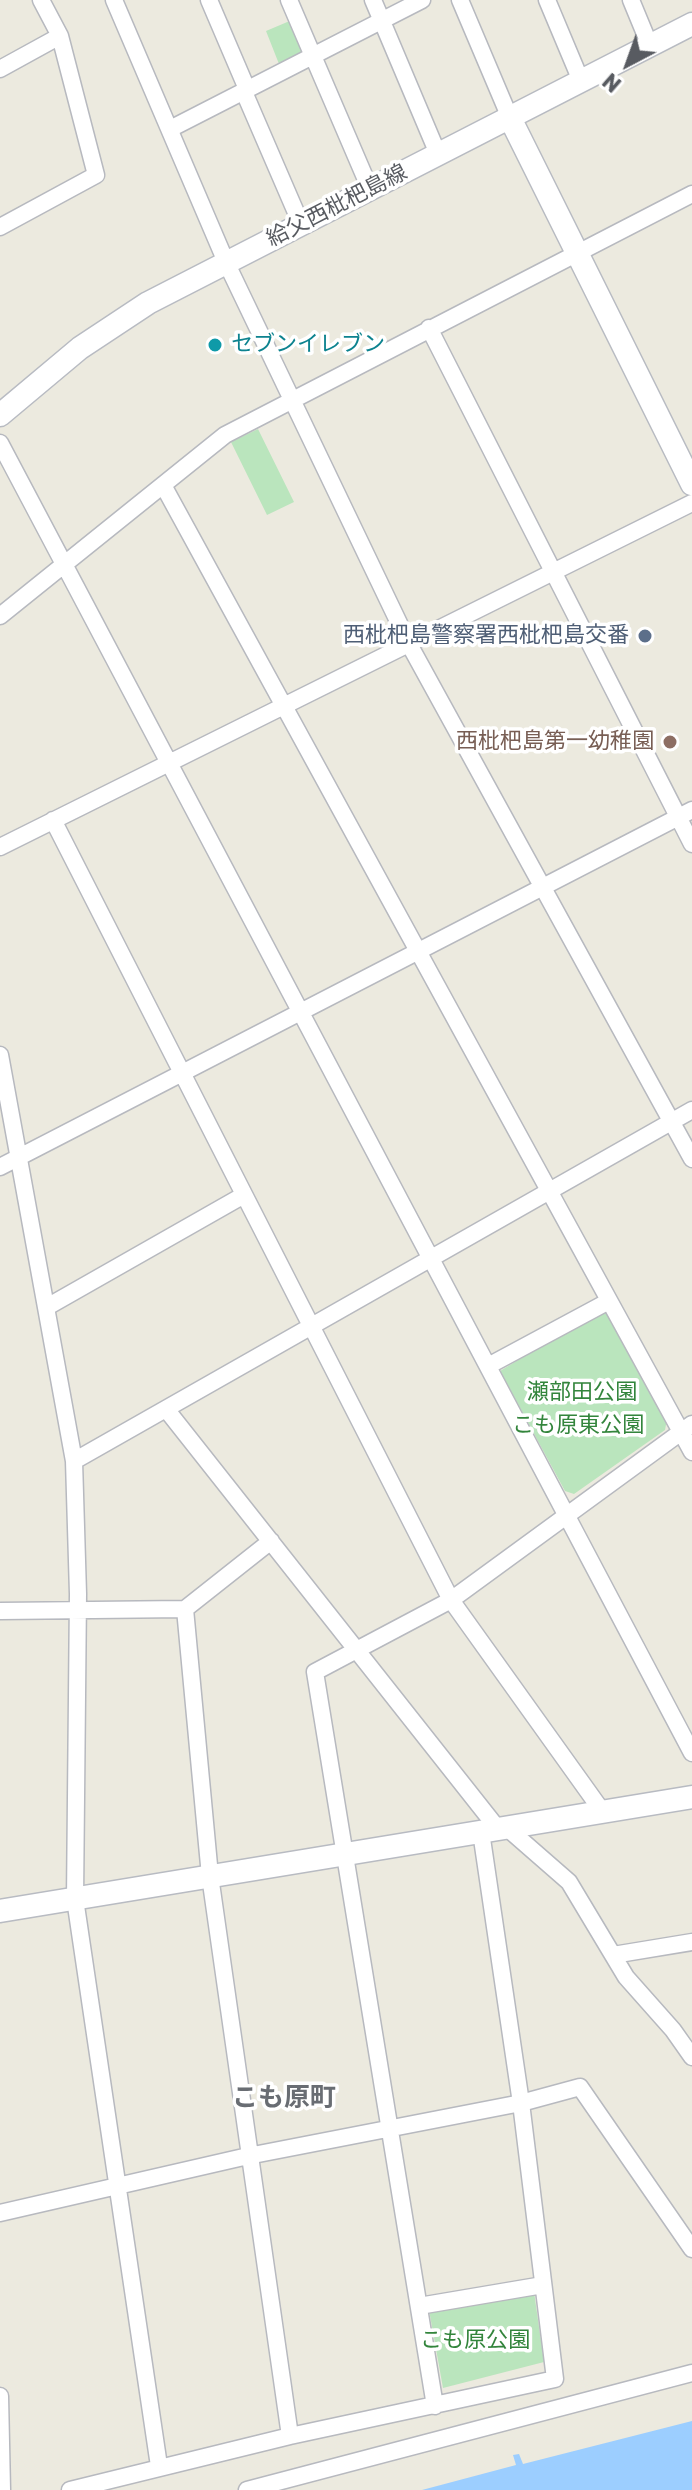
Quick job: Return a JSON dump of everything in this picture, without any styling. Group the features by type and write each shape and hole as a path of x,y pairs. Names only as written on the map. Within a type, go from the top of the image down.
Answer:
{"street":[{"path":"0,227 96,175 60,36 41,0"},
{"path":"114,0 226,262 409,644 692,1159"},
{"path":"209,0 301,224"},
{"path":"289,0 370,189"},
{"path":"373,0 438,154"},
{"path":"170,129 422,0"},
{"path":"460,0 510,118 692,484"},
{"path":"547,0 581,81"},
{"path":"631,0 650,46"},
{"name":"給父西枇杷島線","path":"0,415 80,348 116,323 226,262 692,24"},
{"path":"0,69 60,36"},
{"path":"0,616 225,435 291,398 692,194"},
{"path":"429,328 553,572 685,814 692,844"},
{"path":"0,443 692,1753"},
{"path":"163,485 609,1301 686,1428 692,1452"},
{"path":"0,847 692,503"},
{"path":"0,1167 685,814"},
{"path":"53,820 451,1600 602,1811"},
{"path":"0,1055 74,1461 77,1611 75,1899 159,2466"},
{"path":"74,1461 692,1110"},
{"path":"47,1307 244,1195"},
{"path":"488,1366 609,1301"},
{"path":"166,1409 495,1829 569,1882 626,1977 673,2030 692,2057"},
{"path":"435,2406 315,1672 451,1600 686,1428"},
{"path":"0,1611 185,1609 271,1541"},
{"path":"185,1609 210,1876 290,2436"},
{"path":"0,1911 692,1797"},
{"path":"70,2490 290,2436 555,2379 521,2103 495,1829"},
{"path":"613,1955 692,1942"},
{"path":"0,2213 248,2156 521,2103 580,2087 692,2249"},
{"path":"419,2306 543,2285"},
{"path":"247,2490 692,2373"},
{"path":"0,2396 2,2490"}],"green space":[{"path":"292,20 303,45 301,53 279,64 266,31"},
{"path":"258,429 294,502 267,515 231,442"},
{"name":"瀬部田公園","path":"599,1311 609,1313 667,1419 665,1430 574,1494 565,1491 500,1371"},
{"name":"こも原公園","path":"534,2292 544,2362 443,2388 429,2310"}],"water":[{"path":"692,2421 692,2490 422,2490 516,2465 513,2455 519,2454 523,2464"}],"place":[{"name":"セブンイレブン","path":"215,345"},
{"name":"西枇杷島警察署西枇杷島交番","path":"645,636"},
{"name":"西枇杷島第一幼稚園","path":"670,742"}],"district":[{"name":"こも原町","path":"284,2098"}],"park label":[{"name":"こも原東公園","path":"578,1426"}]}
